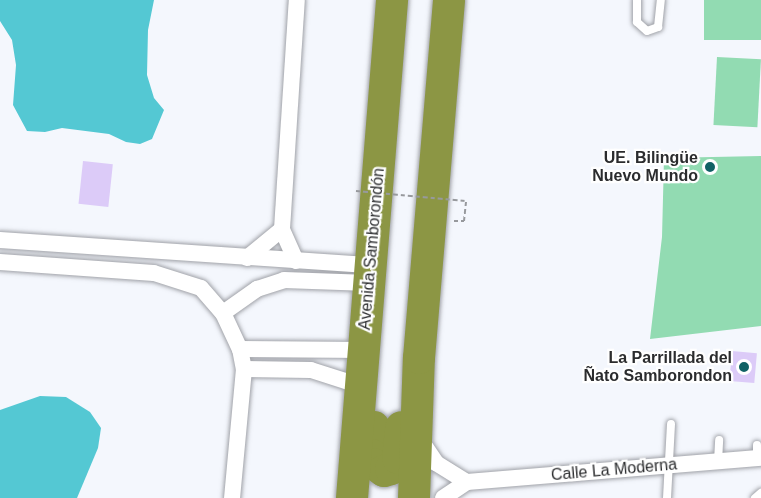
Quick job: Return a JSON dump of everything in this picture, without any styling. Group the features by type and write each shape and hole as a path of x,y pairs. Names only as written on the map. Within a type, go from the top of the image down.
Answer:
{"highway":[{"name":"Avenida Samborondón","path":"352,498 392,0"},
{"path":"414,498 419,358 449,0"},
{"path":"379,156 385,282 372,455 374,464 384,471 391,469 398,458 404,393 419,358"}],"street":[{"path":"296,261 282,229 297,0"},
{"path":"247,258 282,229"},
{"path":"0,240 296,261 370,274"},
{"path":"0,262 154,273 201,288 223,313 240,349 244,369 232,498"},
{"path":"223,313 257,289 284,280 370,274"},
{"path":"240,349 364,350"},
{"path":"317,350 317,371"},
{"path":"244,369 317,371 361,386"},
{"path":"417,432 436,463 467,482"},
{"name":"Calle La Moderna","path":"443,498 467,482 718,462 758,454"}],"lane":[{"path":"637,0 637,22 647,31 658,27 661,0"},
{"path":"667,498 671,424"},
{"path":"718,462 719,440"},
{"path":"755,498 761,493"}],"path":[{"path":"356,191 466,201 464,221"}],"green space":[{"path":"704,0 761,0 761,40 704,40"},
{"path":"717,57 761,59 757,127 713,125"},
{"path":"761,156 761,326 650,339 662,237 664,158"}],"water":[{"path":"0,0 154,0 148,30 147,75 154,98 164,110 152,139 140,144 126,142 109,134 62,128 45,132 27,131 13,105 16,65 12,40 0,21"},
{"path":"40,396 66,397 90,412 101,428 98,448 77,498 0,498 0,410"}],"building":[{"path":"83,161 113,164 108,207 79,204"},
{"name":"La Parrillada del Ñato Samborondon","path":"732,351 757,353 754,383 729,381"}],"place":[{"name":"UE. Bilingüe Nuevo Mundo","path":"710,167"},
{"name":"La Parrillada del Ñato Samborondon","path":"744,367"}]}
